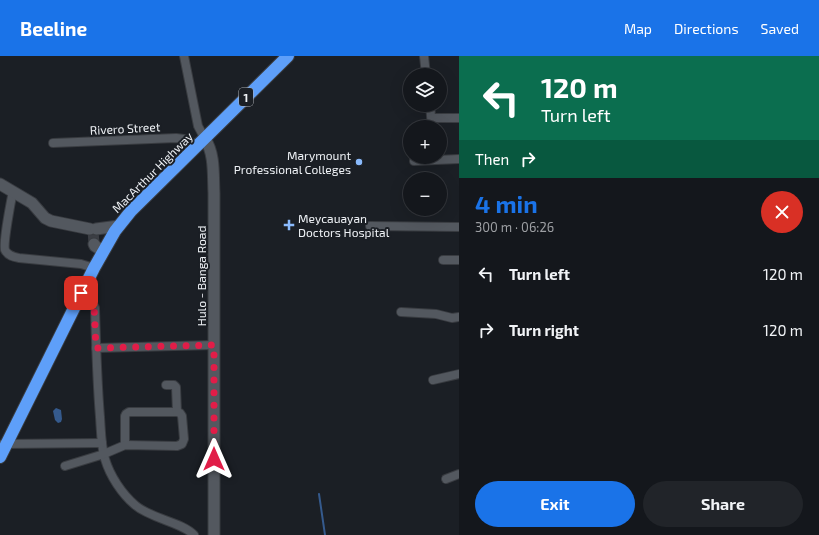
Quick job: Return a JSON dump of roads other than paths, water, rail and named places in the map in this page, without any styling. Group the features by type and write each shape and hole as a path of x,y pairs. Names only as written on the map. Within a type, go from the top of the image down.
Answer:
{"highway":[{"name":"MacArthur Highway","path":"0,458 3,444 94,268 99,248 131,210 288,56"}],"main road":[{"name":"Hulo - Banga Road","path":"201,142 208,144 211,154 214,193 214,535"},
{"path":"0,184 32,203 45,218 51,222 93,229 119,226"}],"street":[{"path":"184,56 201,142"},
{"path":"424,56 425,68"},
{"path":"431,112 432,118 459,118"},
{"name":"Rivero Street","path":"53,143 176,138 201,142"},
{"path":"447,158 459,159"},
{"path":"13,191 5,240 5,250 8,253 19,258 82,264 94,268"},
{"path":"370,226 459,227"},
{"path":"443,260 459,260"},
{"path":"81,293 90,299 94,305 102,443 104,454 114,479 124,494 136,506 154,516 184,528 194,535"},
{"path":"402,312 436,314 452,318 459,317"},
{"path":"96,348 214,345"},
{"path":"433,380 459,374"},
{"path":"166,385 176,386 177,412"},
{"path":"65,466 104,454 125,445 177,446 182,444 184,439 182,416 177,412 126,414 125,445"},
{"path":"3,444 102,443"},
{"path":"446,479 459,474"}],"water":[{"path":"56,408 61,410 62,419 61,422 58,423 55,420 53,411"}],"waterway":[{"path":"319,494 325,535"}],"tunnel":[{"path":"93,230 94,244"}],"place":[{"name":"Marymount Professional Colleges","path":"359,162"},
{"name":"Meycauayan Doctors Hospital","path":"289,225"}]}
